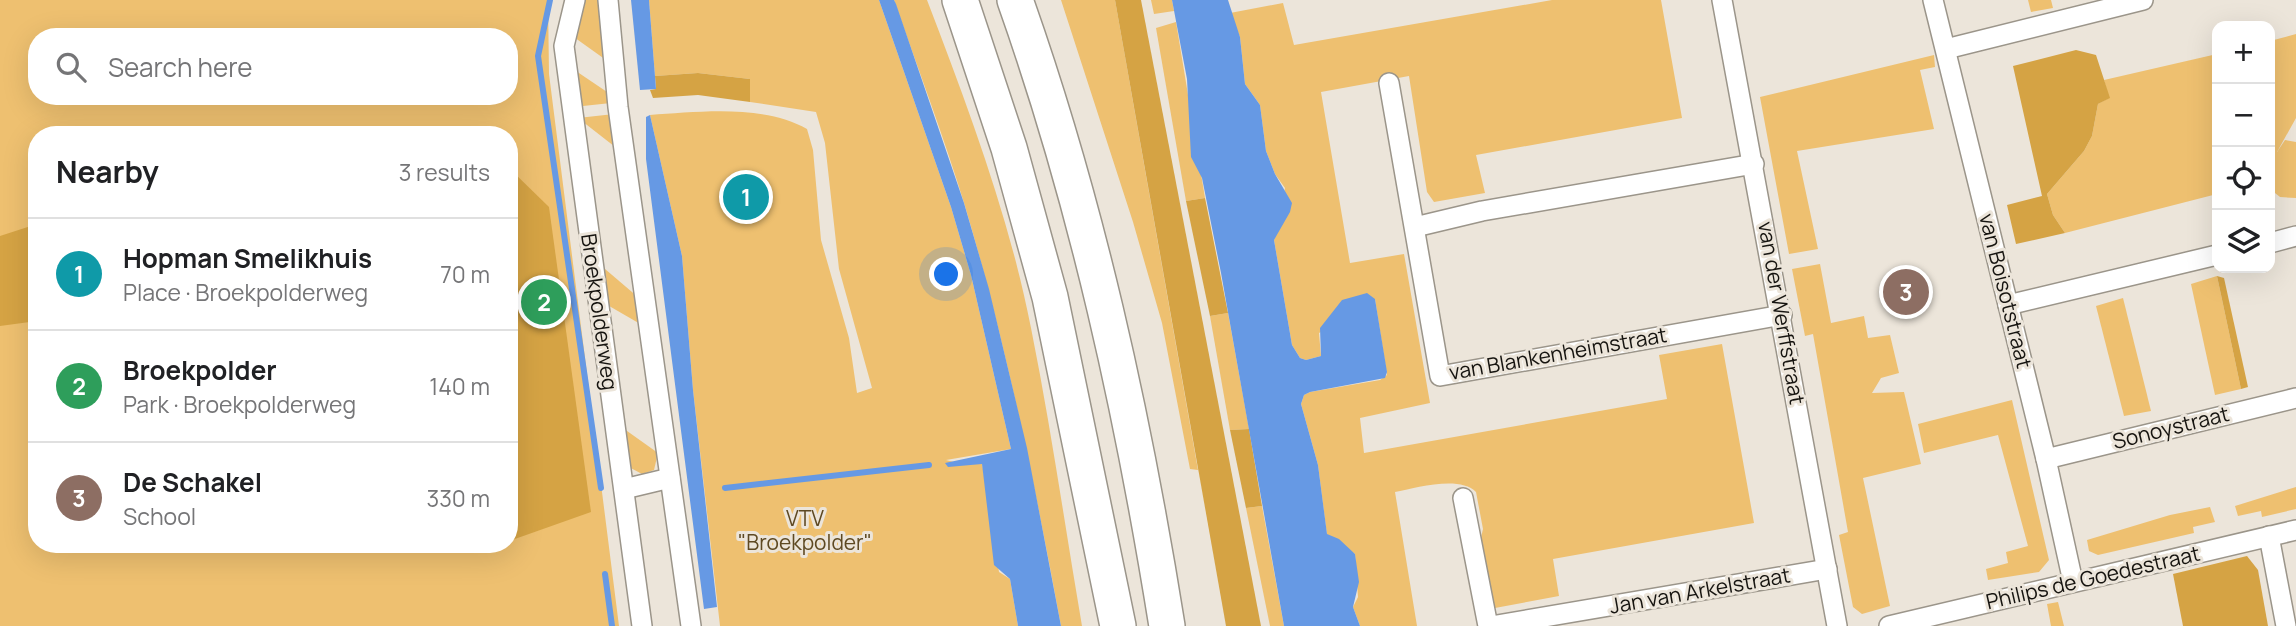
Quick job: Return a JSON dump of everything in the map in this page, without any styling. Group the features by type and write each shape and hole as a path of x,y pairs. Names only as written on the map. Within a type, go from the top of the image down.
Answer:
{"highway":[{"path":"960,0 1009,148 1050,296 1118,626"},
{"path":"1015,0 1064,153 1099,283 1131,426 1167,626"}],"street":[{"name":"Broekpolderweg","path":"575,0 564,46 642,626"},
{"path":"608,0 618,107 691,626"},
{"name":"van der Werffstraat","path":"1723,0 1838,626"},
{"name":"van Boisotstraat","path":"1933,0 2046,459 2073,582"},
{"path":"1945,49 2143,0"},
{"name":"van Blankenheimstraat","path":"1389,83 1440,376 1782,315"},
{"path":"1415,227 1482,211 1754,164"},
{"path":"2275,242 2296,236"},
{"path":"2008,305 2212,256"},
{"name":"Sonoystraat","path":"2046,459 2296,398"},
{"path":"624,489 670,478"},
{"name":"Jan van Arkelstraat","path":"1463,498 1489,626 1827,569"},
{"name":"Philips de Goedestraat","path":"1889,626 2296,530"},
{"path":"2269,536 2286,626"}],"green space":[{"path":"0,0 548,0 549,74 619,626 0,626"},
{"path":"581,0 602,0 606,60 571,35"},
{"name":"VTV \"Broekpolder\"","path":"649,0 879,0 951,207 971,275 1011,449 946,460 966,465 982,463 999,572 1010,579 1018,626 720,626 693,390 682,256 650,115 751,113 790,121 807,129 813,150 821,240 849,338 857,393 872,388 839,269 825,143 816,112 750,102 750,79 698,73 655,76"},
{"path":"894,0 927,0 999,203 1031,328 1082,626 1061,626 1019,415 994,310 965,206"},
{"path":"1061,0 1115,0 1198,470 1190,469 1162,323 1133,222"},
{"path":"1151,0 1172,0 1174,11 1154,14"},
{"path":"1552,0 1661,0 1682,118 1476,155 1485,193 1434,202 1427,192 1409,76 1321,92 1350,263 1404,254 1430,403 1360,418 1364,453 1667,399 1659,355 1722,344 1754,523 1553,559 1559,596 1495,608 1490,602 1479,546 1483,529 1476,492 1469,487 1449,483 1395,492 1417,626 1360,626 1353,607 1358,597 1355,554 1327,535 1318,465 1301,404 1304,395 1310,392 1380,380 1387,375 1375,299 1319,333 1321,356 1306,360 1300,358 1292,345 1274,240 1285,188 1275,174 1266,151 1260,105 1245,84 1240,37 1230,13 1283,3 1294,45"},
{"path":"2028,0 2051,0 2053,8 2031,12"},
{"path":"1176,22 1205,198 1186,201 1156,28"},
{"path":"2296,34 2296,118 2277,152 2285,140 2296,142 2296,198 2280,197 2275,193 2275,40"},
{"path":"1934,55 1935,67 1920,70 1934,129 1797,151 1818,249 1789,254 1760,97"},
{"path":"2212,55 2212,195 2065,233 2053,215 2047,194 2084,151 2092,136 2098,104 2109,98 2104,80"},
{"path":"573,69 610,94 611,103 583,106 577,102"},
{"path":"614,114 619,150 578,118"},
{"path":"598,263 639,298 642,325 604,303"},
{"path":"1820,264 1831,323 1864,316 1868,338 1890,335 1899,373 1881,378 1872,393 1904,392 1921,464 1863,478 1890,606 1862,614 1853,607 1839,535 1848,532 1813,334 1805,336 1792,269"},
{"path":"2217,276 2241,389 2215,395 2191,284"},
{"path":"2123,298 2151,411 2124,416 2096,306"},
{"path":"1228,313 1249,429 1230,430 1210,316"},
{"path":"2012,400 2049,560 2039,572 1988,580 1986,569 2008,563 2006,552 2028,546 1998,435 1924,453 1918,424"},
{"path":"620,426 658,453 654,470 642,474 627,466"},
{"path":"2296,487 2296,509 2262,517 2261,511 2238,516 2235,506"},
{"path":"1262,506 1284,626 1270,626 1246,508"},
{"path":"2210,507 2215,522 2193,527 2194,533 2098,555 2089,551 2087,540 2170,515"},
{"path":"2058,602 2064,626 2051,626 2047,604"}],"shaded area":[{"path":"1115,0 1141,0 1261,626 1226,626"},
{"path":"2076,50 2096,55 2110,98 2098,104 2092,136 2084,151 2047,194 2053,215 2065,233 2016,244 2007,205 2042,196 2013,66"},
{"path":"698,73 750,79 750,102 698,95 653,98 650,90 656,89 655,76"},
{"path":"518,177 549,207 591,512 518,538"},
{"path":"1205,198 1228,313 1210,316 1186,201"},
{"path":"28,227 28,322 0,326 0,236"},
{"path":"2217,276 2224,278 2248,387 2241,389"},
{"path":"1249,429 1262,506 1246,508 1230,430"},
{"path":"2247,556 2258,570 2268,626 2183,626 2173,574"}],"water":[{"path":"631,0 649,0 656,89 640,90"},
{"path":"879,0 894,0 896,4 964,203 989,289 1027,448 1061,626 1018,626 1010,579 994,565 982,464 948,467 945,463 1011,449 971,275 951,207"},
{"path":"1172,0 1228,0 1240,37 1245,84 1260,105 1266,151 1275,174 1292,203 1290,212 1274,240 1292,345 1300,358 1306,360 1321,356 1320,328 1342,300 1367,293 1375,299 1387,372 1385,378 1310,392 1304,395 1301,404 1318,465 1327,534 1339,539 1355,554 1359,582 1353,607 1360,626 1284,626 1221,273 1202,178 1191,157 1187,79"},
{"path":"650,115 682,256 693,390 717,607 704,609 646,159 646,117"}],"waterway":[{"path":"550,0 538,56 601,488"},
{"path":"725,488 929,465"},
{"path":"605,574 612,626"}],"place":[{"name":"Hopman Smelikhuis","path":"746,197"},
{"name":"De Schakel","path":"1906,292"},
{"name":"Broekpolder","path":"544,302"}]}
